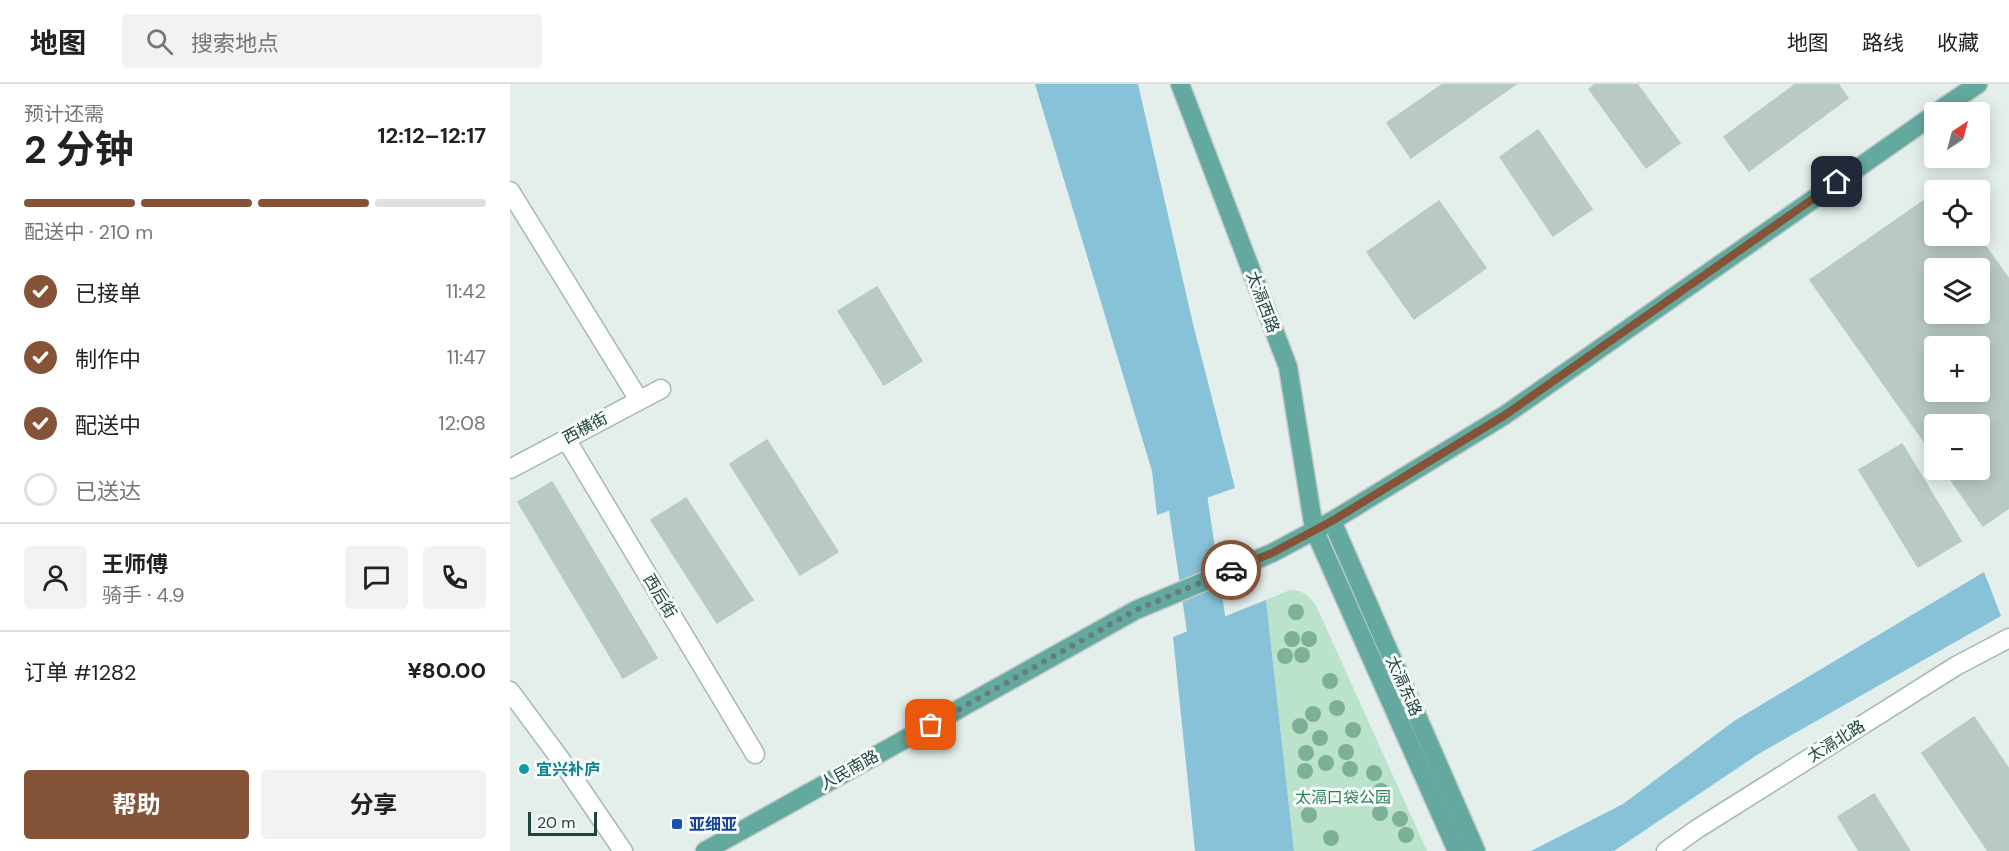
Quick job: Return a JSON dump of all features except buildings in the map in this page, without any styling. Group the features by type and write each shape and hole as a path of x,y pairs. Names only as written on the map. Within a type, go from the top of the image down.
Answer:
{"main road":[{"name":"太滆西路","path":"1180,84 1288,367 1314,529"},
{"name":"人民南路","path":"1952,102 1978,84"},
{"name":"人民南路","path":"705,851 1136,610 1272,553 1332,521 1505,415 1924,121"},
{"name":"太滆东路","path":"1332,521 1476,851"},
{"name":"太滆东路","path":"1314,529 1458,851"}],"street":[{"path":"510,191 639,400"},
{"name":"西横街","path":"510,469 661,389"},
{"name":"西后街","path":"566,438 755,754"},
{"name":"太滆北路","path":"1666,851 1697,829 1956,666 2009,638"},
{"path":"510,691 561,760 623,851"}],"green space":[{"name":"太滆口袋公园","path":"1290,590 1304,594 1317,607 1427,851 1294,851 1266,600"}],"water":[{"path":"1035,84 1138,84 1193,324 1235,488 1157,515 1152,471"},
{"path":"1984,572 2001,616 1760,753 1614,851 1531,851 1623,804 1734,721"},
{"path":"1266,600 1294,851 1195,851 1173,637"}],"waterway":[{"path":"1180,449 1214,677"}],"way so far":[{"path":"931,725 1136,610 1231,570"}],"place":[{"name":"宜兴补庐","path":"524,769"},
{"name":"亚细亚","path":"677,824"}],"route":[{"path":"1231,570 1272,553 1332,521 1505,415 1837,182"}]}
